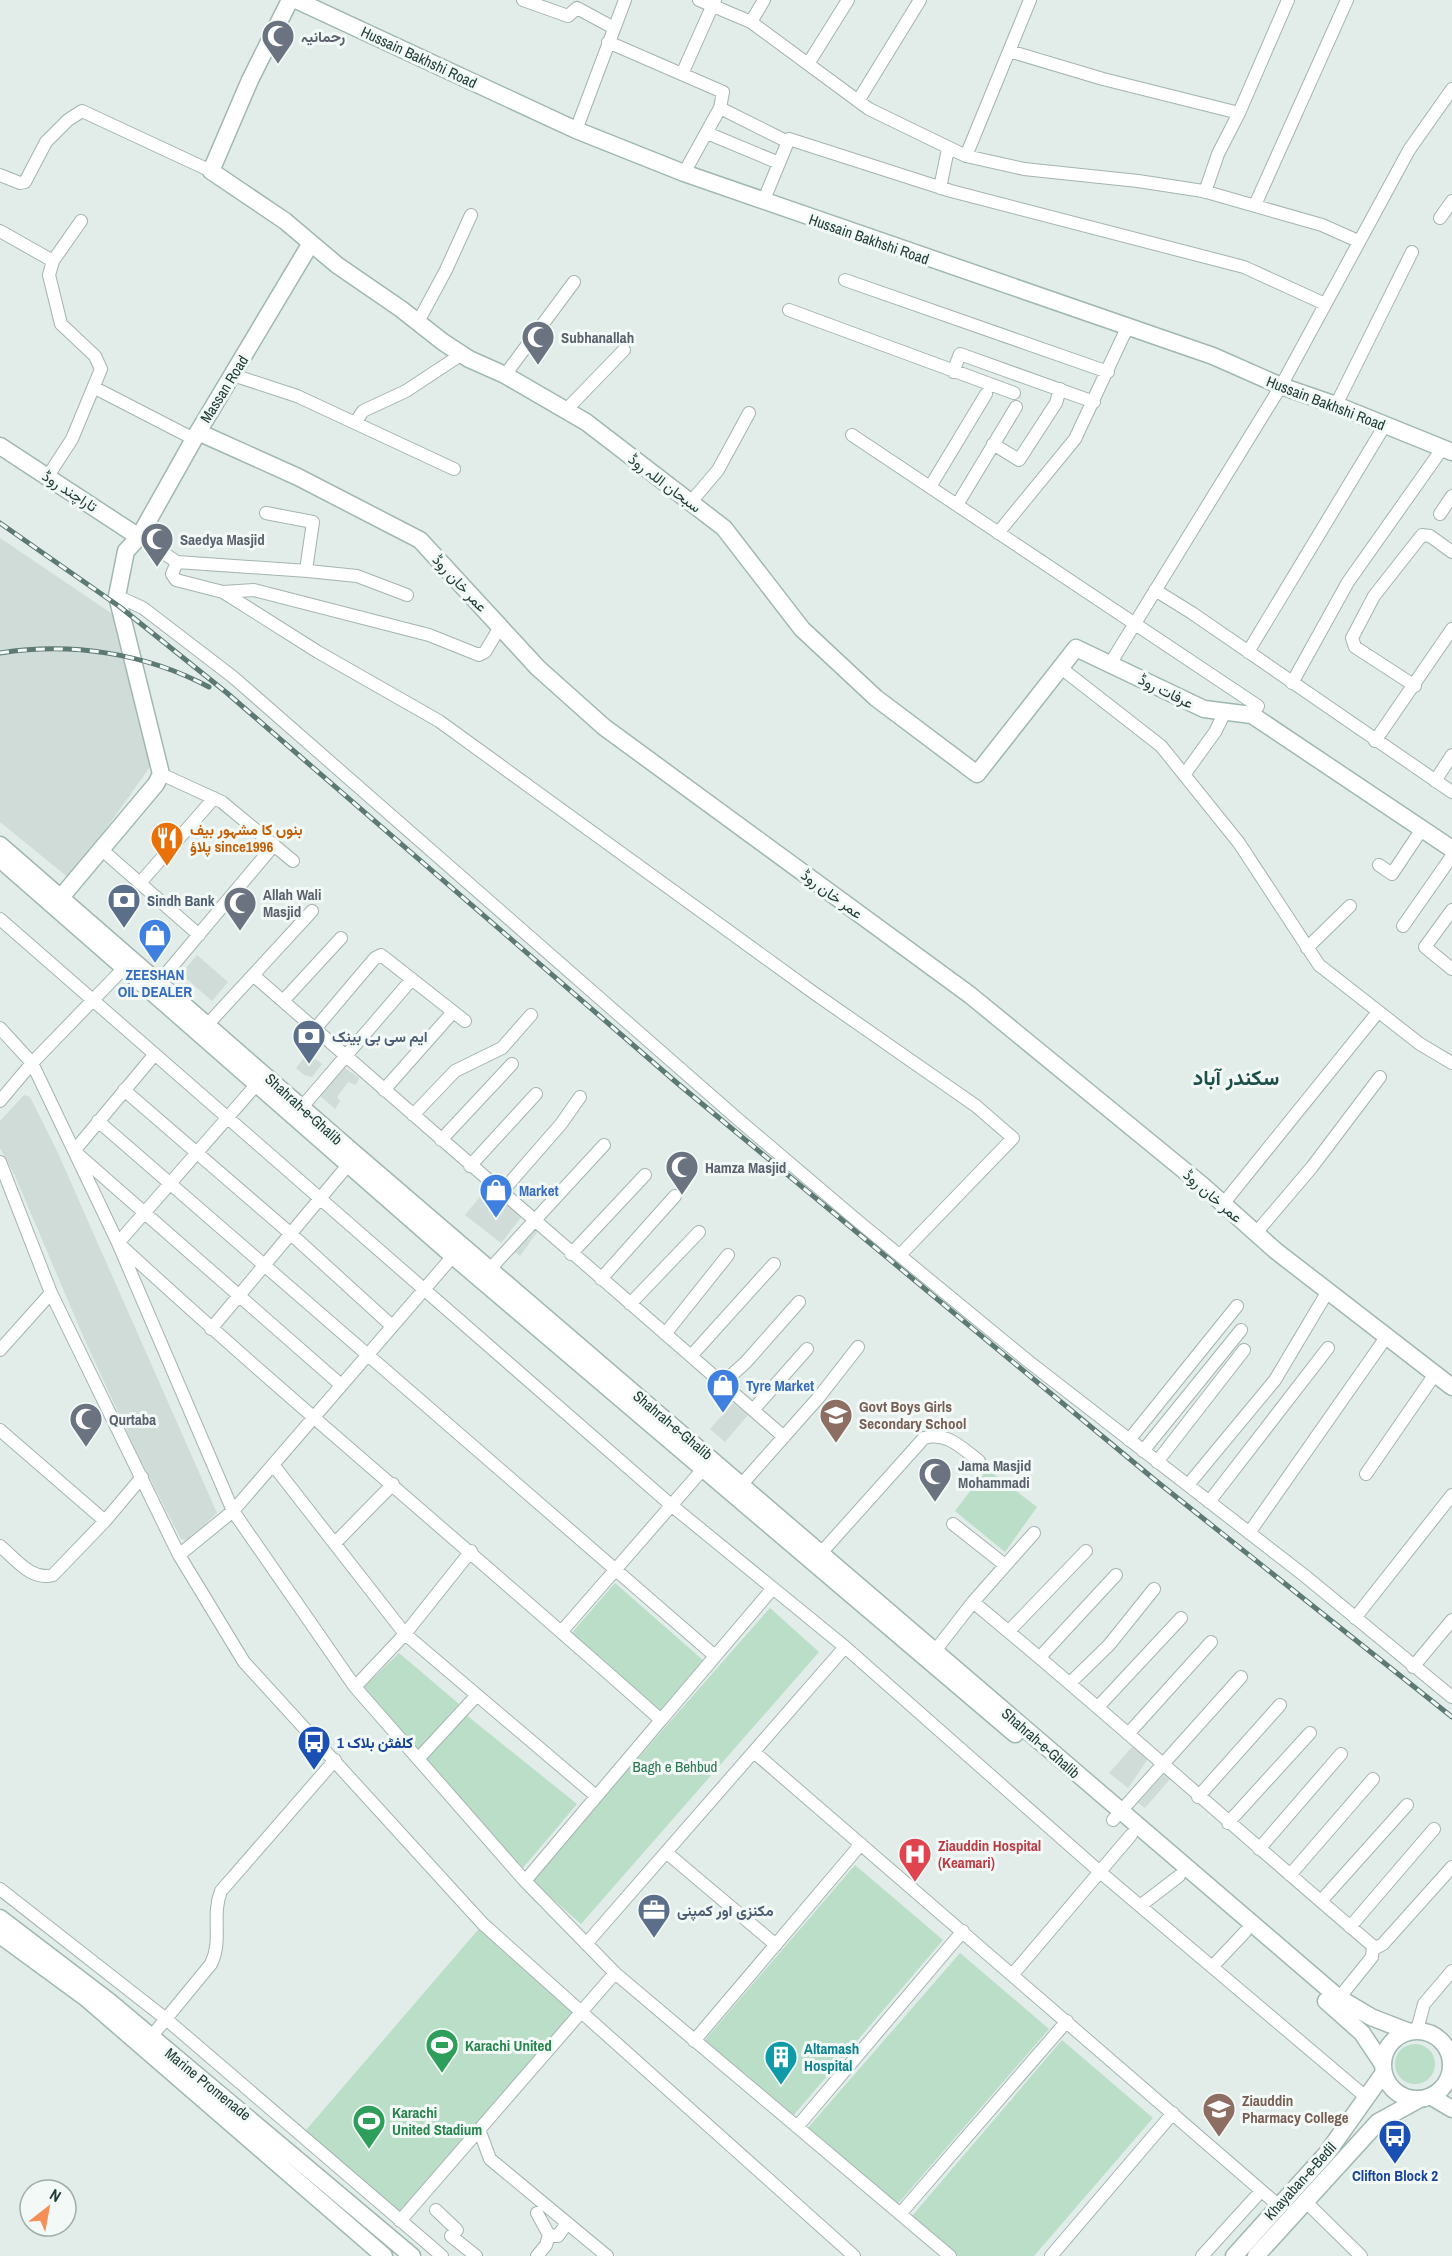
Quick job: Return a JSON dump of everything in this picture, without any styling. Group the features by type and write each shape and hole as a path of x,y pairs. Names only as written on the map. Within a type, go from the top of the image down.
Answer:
{"street":[{"path":"0,175 20,183 26,182 46,142 68,120 82,111 211,171 250,80 290,0"},
{"name":"Hussain Bakhshi Road","path":"296,0 576,130 684,173 1213,356 1281,386 1336,405 1447,451"},
{"path":"523,0 568,16 576,8 614,28"},
{"path":"576,130 625,0"},
{"path":"699,0 713,3 751,22 858,101 948,149 966,156 1024,169 1138,181 1205,192 1322,225 1358,241"},
{"path":"751,22 764,0"},
{"path":"808,64 848,0"},
{"path":"858,101 920,0"},
{"path":"966,156 1029,0"},
{"path":"1205,192 1218,154 1239,113 1287,0"},
{"path":"1255,205 1347,0"},
{"path":"682,74 713,3"},
{"path":"608,42 722,90 724,96 720,108 684,173"},
{"path":"1009,51 1102,79 1239,113"},
{"path":"1110,664 1281,386 1409,150 1452,89"},
{"path":"720,108 788,142"},
{"path":"707,133 779,163"},
{"path":"763,202 789,139 940,188 1244,267 1325,304"},
{"path":"940,188 948,149"},
{"name":"سبحان اللہ روڈ","path":"211,171 285,221 311,243 462,354 505,375 586,422 724,528 802,629 876,698 977,774"},
{"path":"1440,218 1452,201"},
{"path":"418,321 446,270 471,215"},
{"path":"48,476 72,439 101,369 99,362 61,324 49,275 53,261 81,221"},
{"path":"0,231 53,261"},
{"name":"Massan Road","path":"117,596 126,551 140,537 196,436 311,243"},
{"path":"1336,405 1412,252"},
{"path":"845,280 1108,372"},
{"path":"505,375 574,282"},
{"path":"789,310 1014,393"},
{"path":"998,533 1075,439 1127,328"},
{"path":"566,410 624,350"},
{"path":"355,423 363,411 406,391 462,354"},
{"path":"953,372 960,354 1094,402"},
{"path":"233,375 297,396 453,469"},
{"path":"95,388 196,436"},
{"path":"993,444 1019,460 1056,403 1060,390"},
{"path":"930,487 986,394"},
{"path":"957,505 1016,407"},
{"path":"690,503 718,470 749,413"},
{"path":"1248,652 1385,425"},
{"path":"852,435 1258,706 1252,715"},
{"name":"عمر خان روڈ","path":"196,436 298,477 420,540 538,668 604,727 965,992 1328,1292 1446,1379"},
{"name":"تاراچند روڈ","path":"0,446 140,537"},
{"path":"1292,683 1347,582 1447,451"},
{"path":"1440,514 1452,496"},
{"path":"266,513 313,522 306,570"},
{"path":"1415,686 1355,647 1352,638 1374,596 1422,535 1430,537 1452,552"},
{"path":"140,537 177,562 306,570 357,576 407,595"},
{"path":"177,562 172,574 176,580 223,592 318,652 439,721 814,993 976,1106 1012,1138 900,1255"},
{"path":"223,592 254,590 429,635 479,655 484,652 500,627"},
{"path":"1155,590 1452,792"},
{"path":"62,896 156,784 161,774 117,596"},
{"path":"117,596 143,608 233,677 740,1121 900,1255 1028,1361 1249,1533 1452,1697"},
{"path":"1375,741 1415,686 1452,629"},
{"name":"عرفات روڈ","path":"977,774 1076,648 1204,709 1252,715 1452,849"},
{"path":"1061,668 1161,746 1239,843 1319,965 1420,1044 1452,1063"},
{"path":"1184,774 1215,732 1225,712"},
{"path":"1435,781 1452,755"},
{"path":"161,774 214,798 293,861"},
{"path":"140,883 214,798"},
{"path":"1379,865 1392,874 1422,830"},
{"name":"Shahrah-e-Ghalib","path":"0,845 62,896 302,1107 821,1552 931,1656"},
{"path":"159,982 274,845"},
{"path":"101,849 199,935"},
{"path":"1403,926 1452,856"},
{"name":"Shahrah-e-Ghalib","path":"0,859 453,1256 703,1469 931,1656 1339,2003"},
{"path":"1307,948 1350,906"},
{"path":"1452,910 1425,947 1452,969"},
{"path":"208,1024 312,911"},
{"path":"0,919 426,1288 671,1505 845,1647 1100,1872 1367,2098"},
{"path":"283,1001 341,938"},
{"path":"315,1029 378,956 384,957 465,1022"},
{"path":"0,1101 32,1063 123,969"},
{"path":"253,975 534,1222 784,1437"},
{"path":"302,1107 412,979"},
{"path":"384,1089 453,1012"},
{"path":"1223,1204 1378,1012"},
{"path":"413,1116 455,1071 502,1048 531,1015"},
{"path":"0,1028 32,1063 74,1150 118,1243 233,1511 355,1687 525,1881 615,1973 950,2256"},
{"path":"74,1150 155,1053"},
{"path":"441,1140 512,1064"},
{"path":"1256,1233 1312,1167 1380,1077"},
{"path":"118,1243 256,1085"},
{"path":"124,1090 291,1233 392,1326"},
{"path":"470,1166 536,1094"},
{"path":"501,1193 561,1124 580,1097"},
{"path":"98,1121 715,1656"},
{"path":"490,1269 604,1145"},
{"path":"74,1150 341,1385"},
{"path":"0,1162 51,1293 179,1555 244,1662 483,1924 854,2256"},
{"path":"211,1329 348,1165"},
{"path":"571,1254 645,1175"},
{"path":"601,1279 675,1196"},
{"path":"630,1304 699,1232"},
{"path":"118,1243 211,1329 471,1551 660,1720"},
{"path":"179,1555 233,1511 453,1256"},
{"path":"665,1334 728,1256"},
{"path":"691,1356 774,1264"},
{"path":"1188,1485 1275,1380 1328,1292"},
{"path":"0,1350 51,1293"},
{"path":"723,1383 746,1362 799,1302"},
{"path":"1129,1440 1237,1306"},
{"path":"1143,1451 1241,1330"},
{"path":"1249,1533 1387,1336"},
{"path":"742,1484 858,1347"},
{"path":"1209,1502 1328,1348"},
{"path":"753,1410 807,1349"},
{"path":"1157,1462 1244,1350"},
{"path":"1366,1474 1446,1379"},
{"path":"0,1430 105,1521"},
{"path":"821,1552 924,1437 933,1435 949,1439 979,1461"},
{"path":"274,1466 405,1634 596,1796"},
{"path":"562,1631 703,1469"},
{"path":"0,1546 34,1575 44,1577 53,1575 63,1568 142,1477"},
{"path":"335,1544 393,1484"},
{"path":"1354,1618 1452,1495"},
{"path":"953,1524 1005,1566"},
{"path":"931,1656 973,1602 1034,1533"},
{"path":"355,1687 405,1634 471,1551"},
{"path":"1009,1631 1086,1551"},
{"path":"1040,1657 1116,1575"},
{"path":"525,1881 773,1588"},
{"path":"1071,1682 1109,1645 1154,1589"},
{"path":"973,1602 1071,1682 1160,1764 1374,1949"},
{"path":"1098,1707 1181,1618"},
{"path":"1413,1667 1452,1620"},
{"path":"1128,1734 1211,1642"},
{"path":"586,1944 845,1647"},
{"path":"1117,1816 1160,1764 1241,1677"},
{"path":"418,1759 477,1695"},
{"path":"1198,1797 1280,1705"},
{"path":"1228,1823 1310,1734"},
{"path":"754,1752 1278,2205"},
{"path":"1259,1848 1341,1754"},
{"path":"151,2037 216,1954 218,1945 214,1923 216,1903 221,1891 335,1760"},
{"path":"1290,1875 1374,1779"},
{"path":"1321,1901 1407,1805"},
{"name":"Shahrah-e-Ghalib","path":"1117,1816 1131,1835 1245,1932 1339,2003"},
{"path":"1350,1927 1434,1828"},
{"path":"1013,1974 1131,1835"},
{"path":"694,2041 861,1844"},
{"path":"667,1853 776,1946"},
{"path":"1339,2003 1372,1957 1374,1949 1383,1944 1452,1867"},
{"path":"1140,1906 1179,1876"},
{"path":"0,1889 166,2019 442,2256"},
{"name":"Marine Promenade","path":"0,1918 110,2002 412,2256"},
{"path":"797,2127 963,1931"},
{"path":"1212,1967 1245,1932"},
{"name":"Marine Promenade","path":"0,1935 86,1998 384,2256"},
{"path":"1383,2068 1386,2049 1395,2038 1412,2031 1424,2004 1452,1971"},
{"path":"400,2221 480,2132 615,1973"},
{"path":"1339,2003 1412,2031 1435,2035 1444,2043 1452,2065 1451,2077 1443,2088 1425,2098"},
{"path":"1339,2003 1362,2033 1383,2068 1390,2088 1403,2097 1425,2098 1452,2109"},
{"path":"900,2214 1067,2021"},
{"name":"Khayaban-e-Bedil","path":"1234,2256 1327,2153 1367,2098 1383,2068"},
{"name":"Khayaban-e-Bedil","path":"1257,2256 1378,2122 1425,2098"},
{"path":"1051,2256 1173,2113"},
{"path":"480,2132 490,2159 607,2256"},
{"path":"1202,2256 1261,2191"},
{"path":"1305,2201 1361,2256"},
{"path":"435,2210 457,2230 452,2236 476,2256"},
{"path":"537,2213 549,2235 546,2245 537,2256"},
{"path":"549,2235 558,2236 567,2223"}],"shaded area":[{"path":"0,538 114,615 150,767 70,879 0,822"},
{"path":"197,955 228,982 212,1001 181,974"},
{"path":"308,1053 322,1064 312,1077 304,1075 296,1068"},
{"path":"342,1066 359,1078 356,1085 348,1082 337,1097 340,1101 335,1109 319,1095"},
{"path":"24,1095 30,1097 57,1151 217,1513 187,1541 181,1539 134,1447 84,1338 15,1176 0,1148 0,1121"},
{"path":"488,1187 523,1215 501,1243 465,1215"},
{"path":"532,1226 538,1231 520,1256 515,1252"},
{"path":"733,1403 748,1415 725,1442 710,1429"},
{"path":"1133,1746 1148,1759 1128,1788 1109,1773"},
{"path":"1165,1773 1171,1778 1145,1808 1138,1803"}],"green space":[{"path":"987,1469 1037,1507 1005,1552 955,1511"},
{"path":"615,1583 704,1661 659,1713 570,1635"},
{"name":"Bagh e Behbud","path":"770,1608 819,1652 581,1924 531,1880"},
{"path":"399,1653 459,1704 413,1757 357,1694"},
{"path":"465,1714 577,1804 522,1869 423,1761"},
{"path":"855,1865 943,1940 792,2117 704,2041"},
{"name":"Karachi United","path":"483,1924 584,2012 400,2221 301,2136"},
{"path":"960,1953 1049,2029 896,2206 807,2129"},
{"path":"1062,2040 1153,2118 1034,2256 958,2256 912,2216"},
{"path":"1415,2044 1423,2045 1429,2050 1434,2056 1434,2072 1429,2078 1423,2083 1415,2084 1407,2083 1401,2078 1396,2072 1395,2064 1396,2056 1401,2050 1407,2045"}],"railway":[{"path":"0,523 120,607 227,693 677,1083 1155,1480 1452,1717"},
{"path":"0,653 54,649 108,653 159,666 209,687"}],"place":[{"name":"رحمانیہ","path":"278,65"},
{"name":"Subhanallah","path":"538,366"},
{"name":"Saedya Masjid","path":"157,568"},
{"name":"بنوں کا مشہور بیف پلاؤ since1996","path":"167,867"},
{"name":"Sindh Bank","path":"124,929"},
{"name":"Allah Wali Masjid","path":"240,932"},
{"name":"ZEESHAN OIL DEALER","path":"155,964"},
{"name":"ایم سی بی بینک","path":"309,1065"},
{"name":"Hamza Masjid","path":"682,1196"},
{"name":"Market","path":"496,1219"},
{"name":"Tyre Market","path":"723,1414"},
{"name":"Govt Boys Girls Secondary School","path":"836,1444"},
{"name":"Qurtaba","path":"86,1448"},
{"name":"Jama Masjid Mohammadi","path":"935,1503"},
{"name":"کلفٹن بلاک 1","path":"314,1771"},
{"name":"Ziauddin Hospital (Keamari)","path":"915,1883"},
{"name":"مکنزی اور کمپنی","path":"654,1939"},
{"name":"Karachi United","path":"442,2074"},
{"name":"Altamash Hospital","path":"781,2086"},
{"name":"Ziauddin Pharmacy College","path":"1219,2138"},
{"name":"Karachi United Stadium","path":"369,2150"},
{"name":"Clifton Block 2","path":"1395,2165"}],"district":[{"name":"سکندر آباد","path":"1236,1077"}]}
